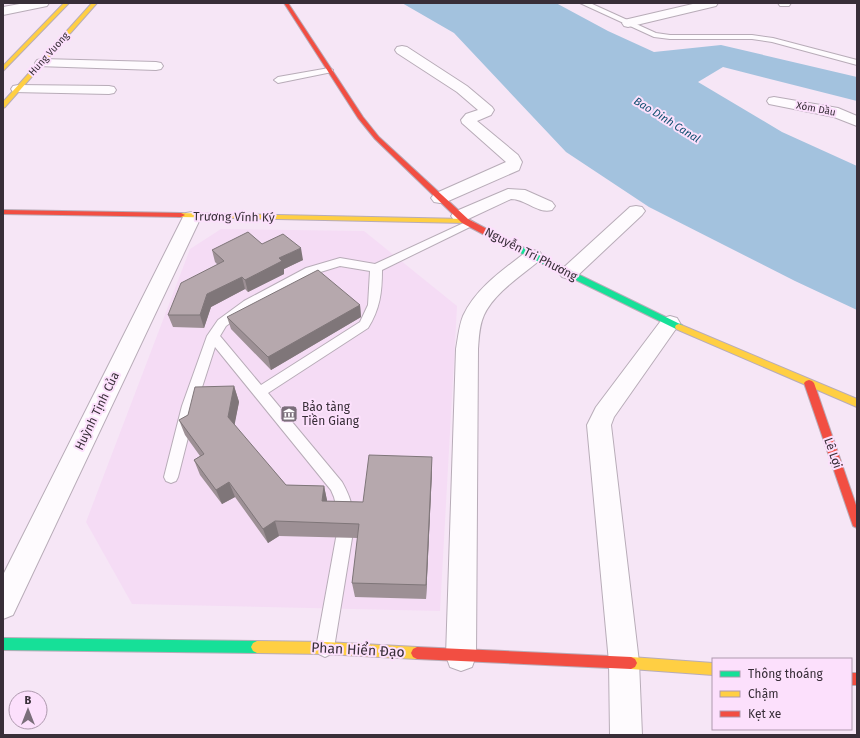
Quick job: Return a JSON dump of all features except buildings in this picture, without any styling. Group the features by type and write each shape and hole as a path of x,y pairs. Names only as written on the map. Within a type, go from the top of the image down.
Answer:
{"street":[{"path":"3,11 43,3"},
{"name":"Hung Vuong","path":"3,70 68,3"},
{"name":"Hung Vuong","path":"3,106 95,3"},
{"name":"Nguyễn Tri Phương","path":"286,3 361,118 377,138 465,220 533,256 670,323 857,403"},
{"path":"628,23 712,3"},
{"path":"402,50 462,89 484,106 487,110 486,112 471,117 469,120 470,123 512,158 514,162 513,166 440,198"},
{"path":"42,63 156,66"},
{"path":"18,89 109,90"},
{"name":"Xóm Dầu","path":"774,101 838,113 857,121"},
{"path":"465,220 508,194 514,193 546,206"},
{"path":"569,273 636,211"},
{"name":"Trương Vĩnh Ký","path":"3,212 465,220"},
{"name":"Huỳnh Tịnh Của","path":"3,605 192,216"},
{"path":"460,656 467,349 470,326 479,305 494,289 533,256"},
{"path":"626,735 624,662 598,425 604,413 670,323"},
{"name":"Lê Lợi","path":"808,383 857,523"},
{"name":"Phan Hiển Đạo","path":"3,644 326,648 460,656 624,662 712,669"}],"lane":[{"path":"584,3 654,35 670,37 752,37 773,40 857,63"},
{"path":"278,80 329,70"},
{"path":"171,477 189,406 213,336 222,323 248,304 310,271 340,262 376,268 465,220"},
{"path":"260,392 364,325 371,316 375,303 376,268"},
{"path":"213,336 337,486 342,497 345,516"},
{"path":"326,648 344,538"}],"shaded area":[{"name":"Bảo tàng Tiền Giang","path":"221,229 364,231 457,306 440,611 132,604 86,522 190,249"}],"water":[{"name":"Bao Dinh Canal","path":"402,3 556,3 608,31 654,52 721,45 857,77 857,101 723,67 698,82 782,132 857,166 857,310 795,281 649,207 566,152 454,33"}],"traffic: fast":[{"path":"499,239 679,327"},
{"path":"3,644 257,647"}],"traffic: slow":[{"path":"3,69 67,3"},
{"path":"3,106 95,3"},
{"path":"181,215 465,221"},
{"path":"679,327 857,403"},
{"path":"257,647 325,648 417,653"},
{"path":"631,663 712,669"}],"traffic: jam":[{"path":"286,3 361,118 377,138 465,221 499,239"},
{"path":"3,212 181,215"},
{"path":"809,383 857,523"},
{"path":"417,653 631,663"},
{"path":"852,679 857,679"}],"place":[{"name":"Bảo tàng Tiền Giang","path":"289,414"}]}
